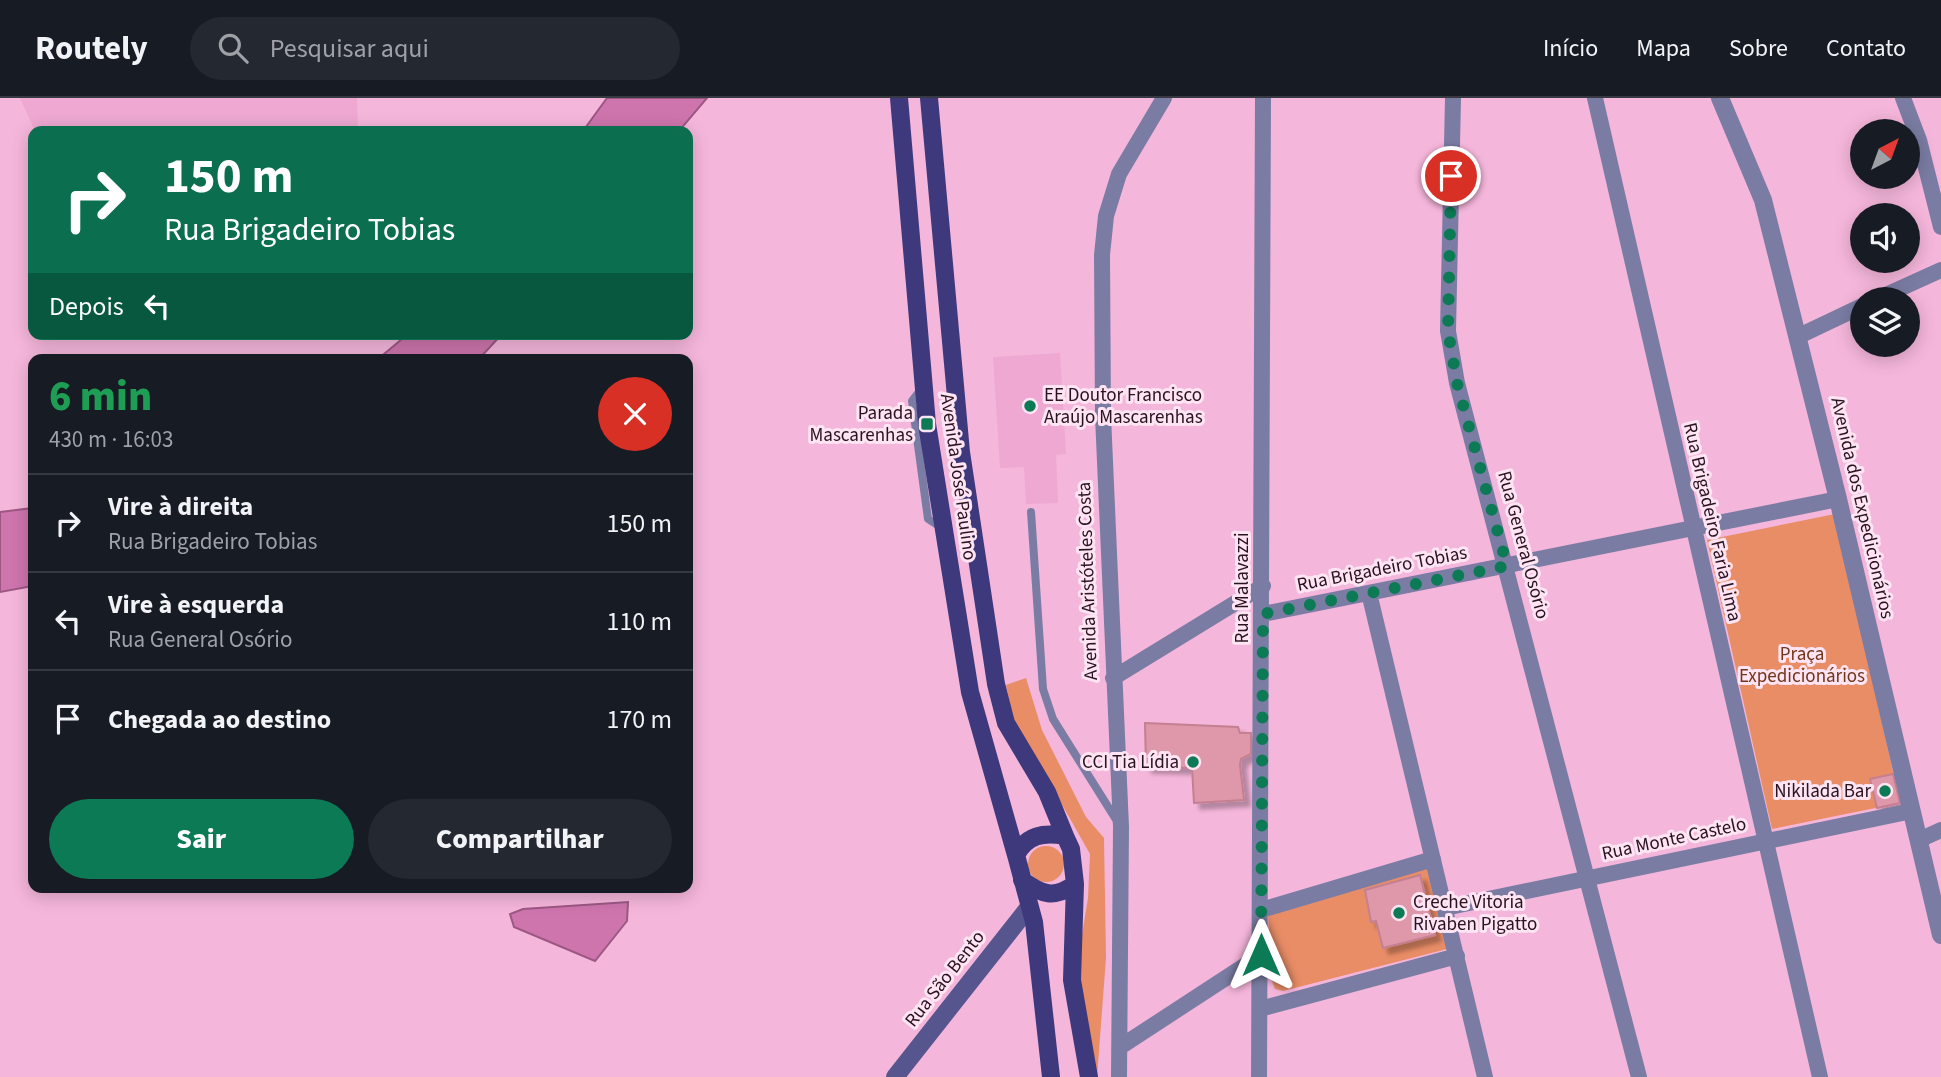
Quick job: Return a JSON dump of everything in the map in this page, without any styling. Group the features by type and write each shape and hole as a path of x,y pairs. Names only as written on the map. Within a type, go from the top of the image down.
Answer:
{"main road":[{"name":"Avenida José Paulino","path":"899,98 924,386 944,529 970,692 1016,855"},
{"name":"Avenida José Paulino","path":"929,98 961,452 993,663 1006,723 1047,792 1065,836"},
{"path":"1051,1077 1034,922 1016,855 1030,838 1050,834 1065,836 1071,849 1074,884 1072,979 1089,1077"},
{"path":"1022,880 1039,893 1050,895"},
{"path":"1029,907 1050,895 1063,892 1074,884"},
{"name":"Rua São Bento","path":"895,1077 1029,907"}],"street":[{"name":"Avenida Aristóteles Costa","path":"1119,1077 1121,827 1103,416 1102,255 1105,216 1119,174 1164,98"},
{"name":"Rua Malavazzi","path":"1259,1077 1263,614 1263,98"},
{"name":"Rua General Osório","path":"1453,98 1448,331 1457,383 1639,1077"},
{"name":"Rua Brigadeiro Faria Lima","path":"1595,98 1820,1077"},
{"name":"Avenida dos Expedicionários","path":"1720,98 1763,200 1799,336 1941,935"},
{"path":"1903,98 1919,140 1941,227"},
{"path":"1903,287 1941,270"},
{"path":"1799,336 1850,312"},
{"name":"Rua Brigadeiro Tobias","path":"1263,614 1838,499"},
{"path":"1113,678 1263,586"},
{"path":"1369,593 1485,1077"},
{"name":"Rua Monte Castelo","path":"1445,908 1912,811"},
{"path":"1919,840 1941,830"},
{"path":"1261,910 1433,859"},
{"path":"1120,1047 1261,955"},
{"path":"1260,1009 1457,956"}],"lane":[{"path":"1031,512 1043,689 1053,719 1121,827"}],"shaded area":[{"path":"20,98 357,98 358,126 33,126"},
{"path":"607,98 707,98 683,126 587,126"},
{"path":"401,340 496,340 484,354 384,354"},
{"name":"EE Doutor Francisco Araújo Mascarenhas","path":"1060,353 1066,454 1056,455 1058,503 1026,504 1024,467 1000,468 993,357"},
{"path":"28,509 28,587 0,592 0,512"},
{"path":"628,902 627,921 595,961 514,927 510,914 523,909"}],"green space":[{"name":"Praça Expedicionários","path":"1835,514 1900,803 1772,829 1707,540"},
{"path":"1026,678 1042,730 1086,817 1104,838 1106,958 1097,1077 1083,1077 1079,953 1088,898 1090,854 1013,718 1006,685"},
{"path":"1046,846 1059,851 1064,864 1059,877 1046,882 1033,877 1028,864 1033,851"},
{"path":"1422,868 1430,869 1447,949 1283,991 1275,989 1271,978 1268,914"}],"building":[{"name":"CCI Tia Lídia","path":"1145,723 1238,727 1240,733 1251,733 1251,754 1241,759 1240,765 1244,800 1194,803 1192,768 1146,767"},
{"name":"Nikilada Bar","path":"1893,774 1900,803 1877,808 1870,779"},
{"name":"Creche Vitoria Rivaben Pigatto","path":"1420,875 1435,935 1383,948 1376,921 1371,922 1365,890"}],"place":[{"name":"EE Doutor Francisco Araújo Mascarenhas","path":"1030,406"},
{"name":"Parada Mascarenhas","path":"927,424"},
{"name":"CCI Tia Lídia","path":"1193,762"},
{"name":"Nikilada Bar","path":"1885,791"},
{"name":"Creche Vitoria Rivaben Pigatto","path":"1399,913"}],"route":[{"path":"1261,955 1263,614 1507,566 1457,383 1448,331 1451,176"}]}
